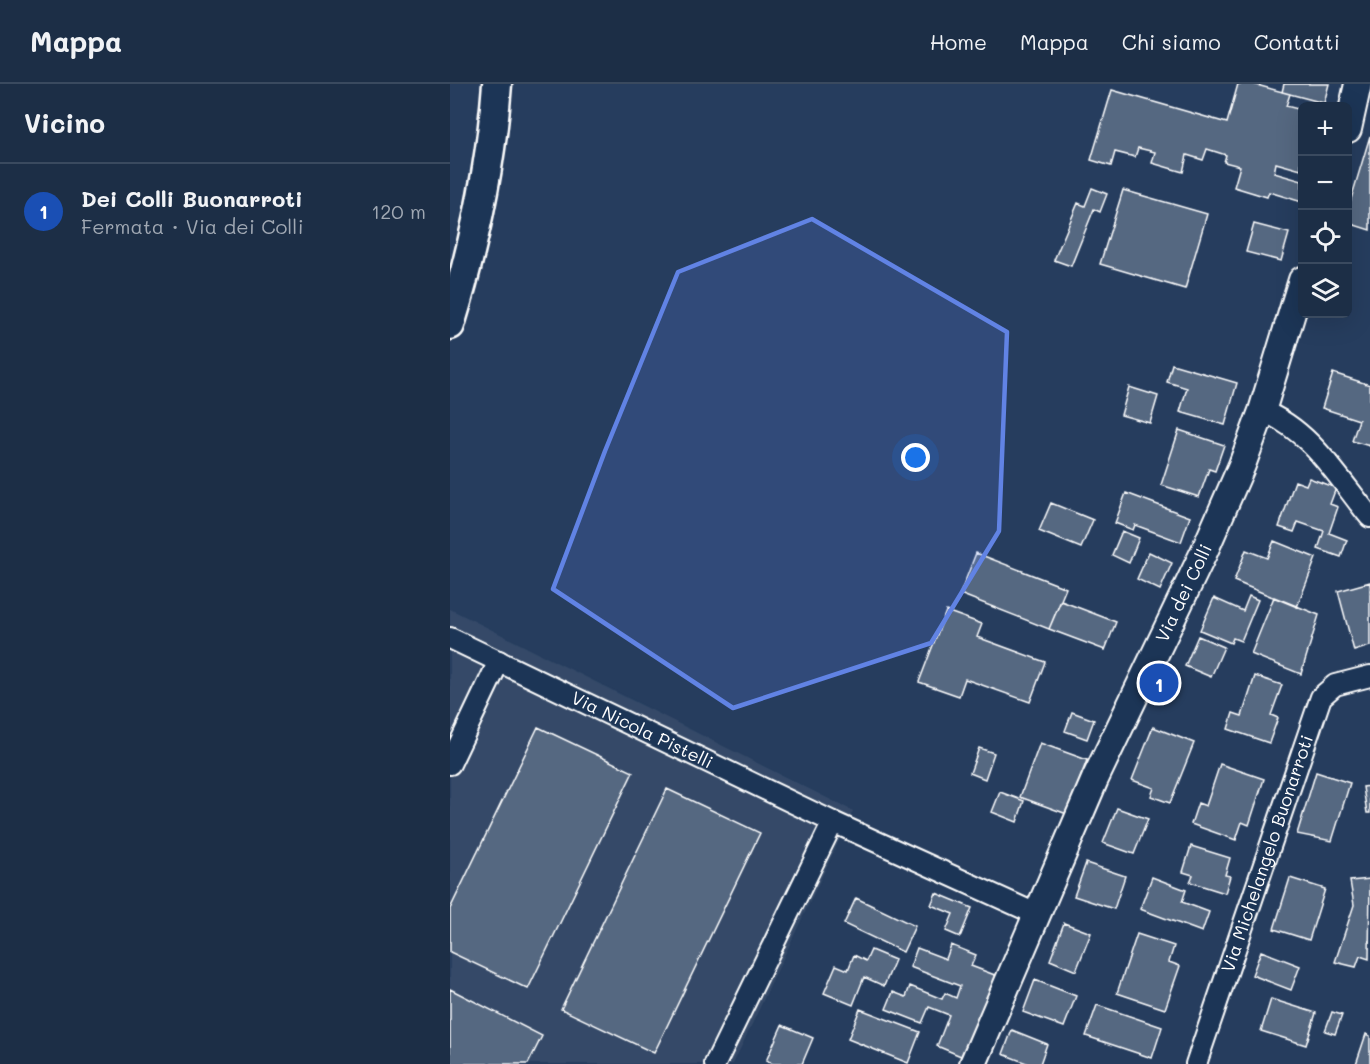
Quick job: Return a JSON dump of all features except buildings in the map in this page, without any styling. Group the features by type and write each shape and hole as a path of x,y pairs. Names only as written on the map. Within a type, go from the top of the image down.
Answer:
{"main road":[{"path":"450,325 472,253 492,149 498,84"}],"street":[{"path":"1352,109 1358,84"},
{"name":"Via dei Colli","path":"973,1064 1095,779 1204,552 1262,411 1298,293"},
{"path":"1262,411 1291,426 1311,443 1370,517"},
{"name":"Via Nicola Pistelli","path":"450,638 833,822 1036,914"},
{"path":"450,764 499,662"},
{"name":"Via Michelangelo Buonarroti","path":"1196,1064 1321,697 1335,685 1370,676"},
{"path":"715,1064 833,822"}],"highlighted area":[{"path":"812,219 1007,332 999,531 931,643 733,708 553,589 605,451 678,272"}],"shaded area":[{"path":"450,609 853,811 733,1064 450,1064"}],"place":[{"name":"Dei Colli Buonarroti","path":"1159,683"}]}
